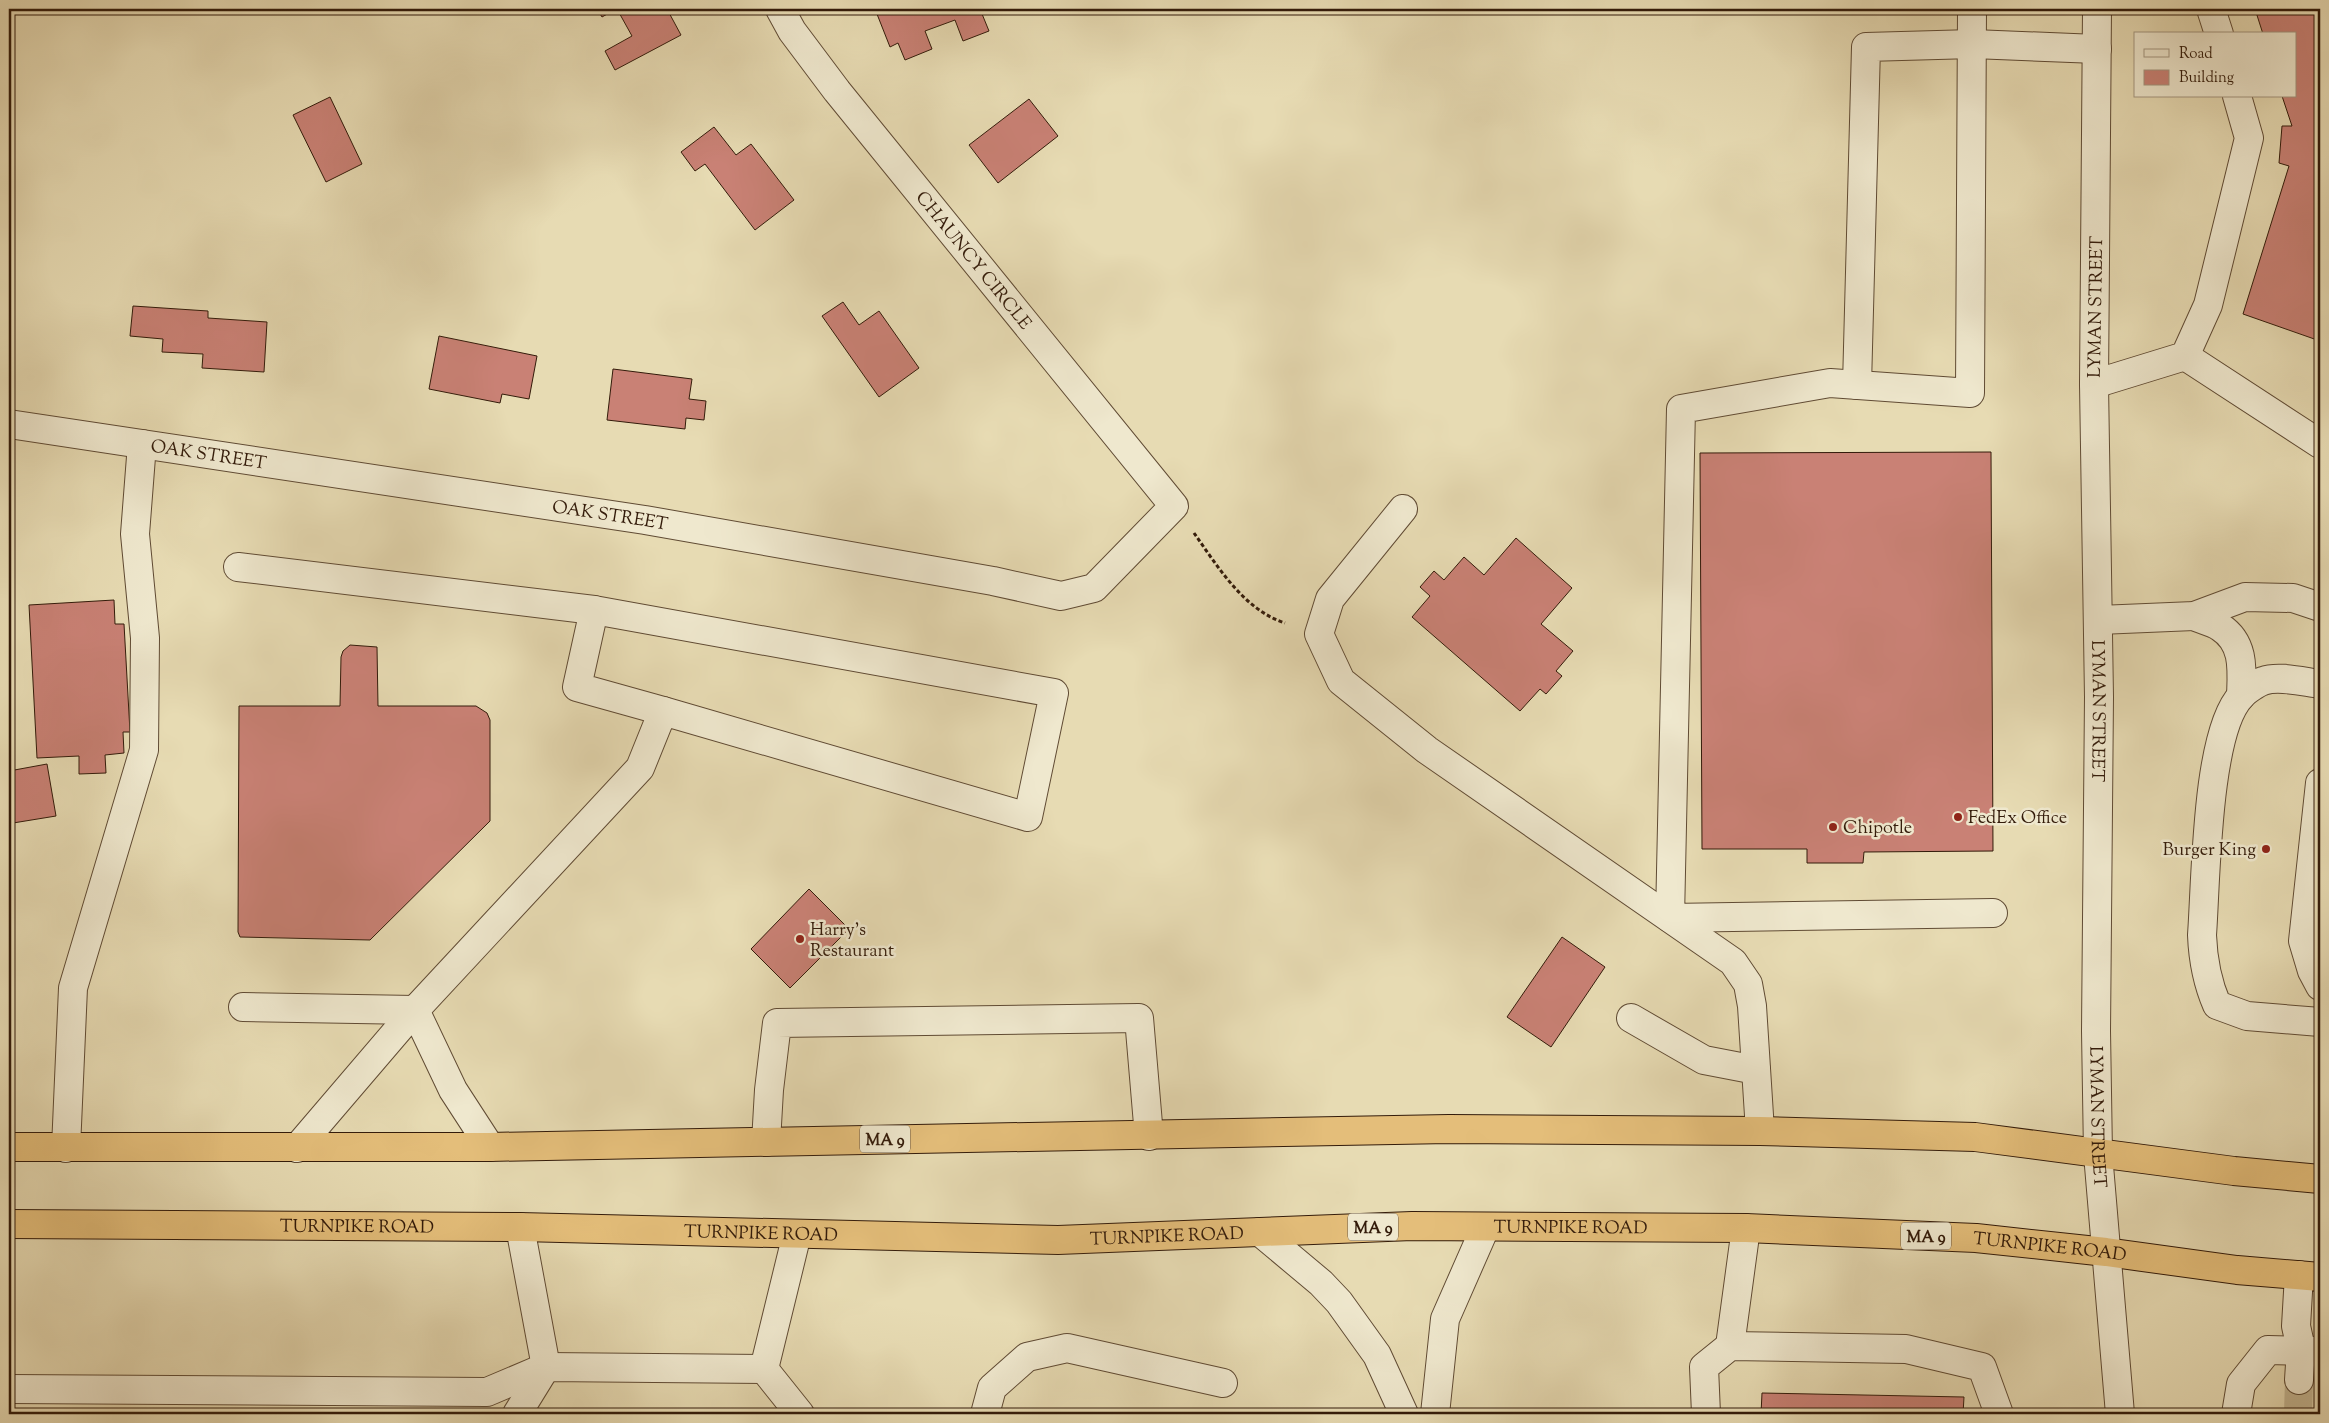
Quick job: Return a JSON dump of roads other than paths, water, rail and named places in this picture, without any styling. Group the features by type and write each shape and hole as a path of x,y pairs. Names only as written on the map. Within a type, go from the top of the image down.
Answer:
{"highway":[{"name":"MA 9","path":"9,1147 490,1147 1449,1129 1760,1131 1975,1137 2234,1171 2320,1179"},
{"name":"TURNPIKE ROAD","path":"9,1224 520,1227 1058,1240 1412,1226 1486,1228 1746,1228 1976,1238 2106,1252 2237,1270 2310,1276"}],"street":[{"name":"CHAUNCY CIRCLE","path":"780,9 792,31 837,91 1174,506"},
{"path":"1670,918 1681,409 1830,383 1970,393 1972,9"},
{"name":"LYMAN STREET","path":"2097,9 2094,384 2099,620 2096,1031 2098,1154 2120,1414"},
{"path":"2212,9 2218,32"},
{"path":"1857,385 1866,47 1973,44 2098,48"},
{"path":"2094,384 2186,356 2208,305 2249,138 2238,98"},
{"path":"2186,356 2320,444"},
{"name":"OAK STREET","path":"9,424 636,518 993,581 1061,596 1094,588 1174,506"},
{"path":"66,1148 73,988 144,750 145,638 135,534 142,444"},
{"path":"1403,509 1330,599 1319,634 1341,681 1427,750 1733,962 1748,984 1752,1006 1760,1131"},
{"path":"238,567 594,610 1054,693 1028,817 576,688 594,610"},
{"path":"2099,620 2194,616 2245,597 2293,598 2320,607"},
{"path":"2194,616 2220,627 2238,645 2242,662 2240,696 2226,724 2213,777 2202,936 2202,955 2208,984 2217,1005 2247,1016 2320,1022"},
{"path":"2240,696 2264,681 2286,680 2320,684"},
{"path":"297,1148 415,1010 640,768 662,711"},
{"path":"2320,783 2303,941 2312,971 2320,986"},
{"path":"1670,918 1993,913"},
{"path":"243,1007 415,1010"},
{"path":"415,1010 454,1090 490,1147"},
{"path":"766,1142 769,1090 778,1023 1139,1018 1149,1136"},
{"path":"1631,1018 1704,1060 1756,1070"},
{"path":"517,1414 546,1367 520,1227"},
{"path":"1435,1414 1446,1319 1486,1228"},
{"path":"1730,1346 1746,1228"},
{"path":"1260,1232 1321,1283 1339,1302 1377,1355 1404,1414"},
{"path":"764,1368 797,1234"},
{"path":"2310,1276 2296,1326 2311,1350"},
{"path":"1706,1414 1704,1367 1730,1346 1906,1349 1982,1367 1999,1414"},
{"path":"985,1414 992,1388 1027,1357 1067,1348 1224,1383"},
{"path":"2236,1414 2241,1384 2268,1350 2311,1350"},
{"path":"2299,1380 2311,1350"},
{"path":"9,1389 487,1392 546,1367 764,1368"},
{"path":"764,1368 800,1414"}],"tunnel":[{"path":"2298,1414 2299,1380"}],"place":[{"name":"FedEx Office","path":"1958,817"},
{"name":"Chipotle","path":"1833,827"},
{"name":"Burger King","path":"2266,849"},
{"name":"Harry's Restaurant","path":"800,939"}]}
